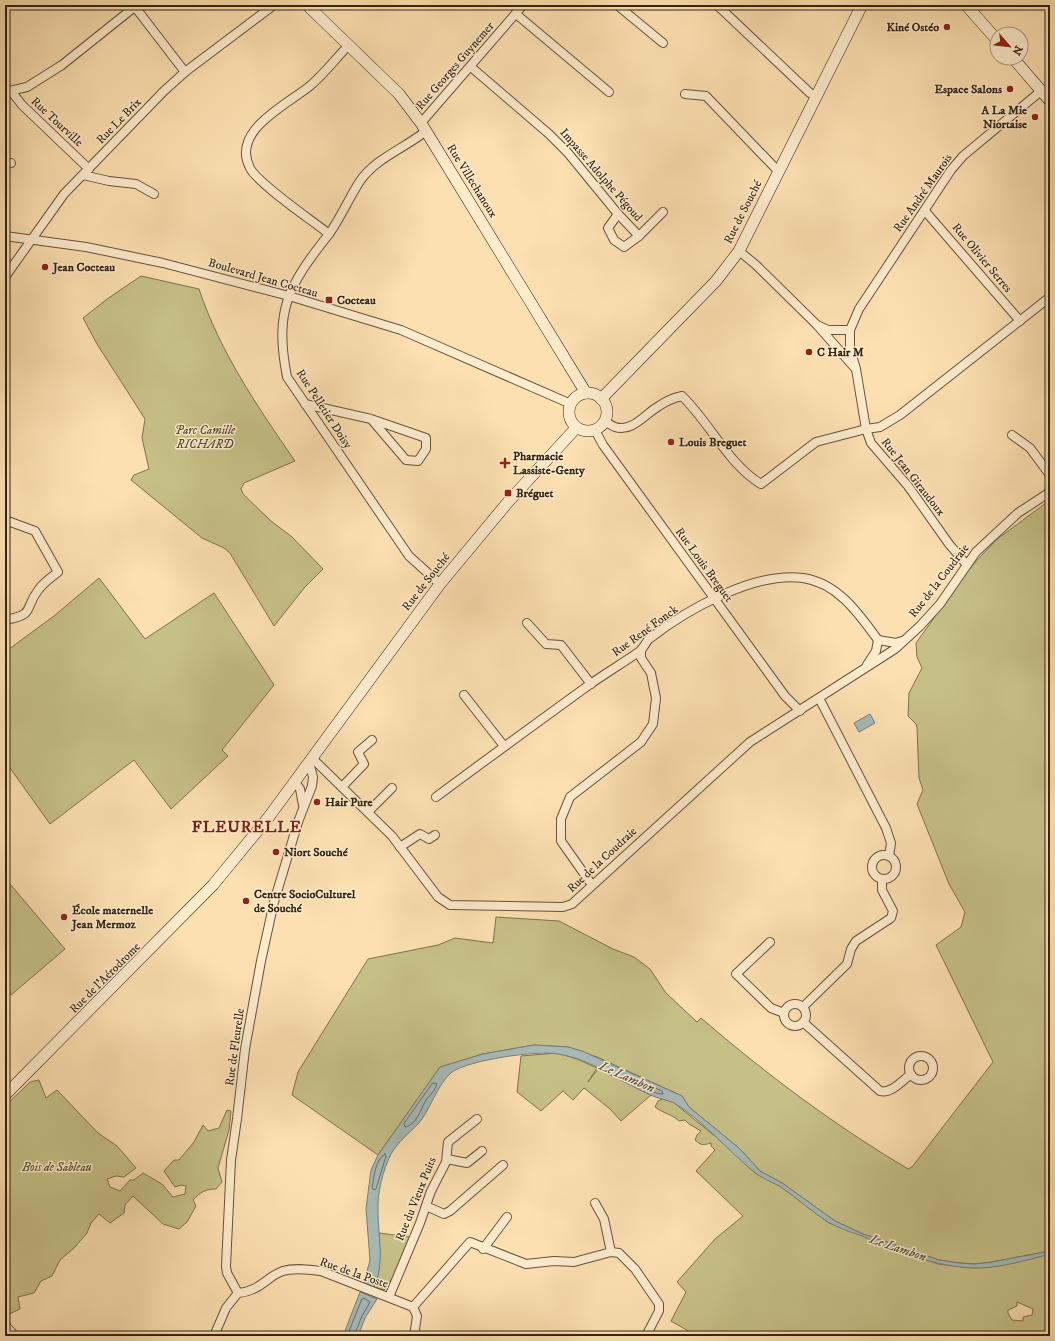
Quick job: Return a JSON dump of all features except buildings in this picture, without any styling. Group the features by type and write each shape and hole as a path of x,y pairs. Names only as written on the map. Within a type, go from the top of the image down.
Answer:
{"street":[{"name":"Rue Le Brix","path":"5,277 64,194 184,72 274,5"},
{"name":"Rue Villechanoux","path":"307,5 399,94 424,127 586,393"},
{"name":"Rue Georges Guynemer","path":"329,234 342,217 360,181 376,164 424,127 471,67 523,5"},
{"path":"617,5 663,43"},
{"path":"717,5 810,93 816,96"},
{"name":"Rue de Souché","path":"601,398 716,281 739,251 862,5"},
{"path":"966,5 989,31"},
{"path":"8,91 27,87 62,65 136,6 184,72"},
{"path":"516,14 609,92"},
{"path":"329,234 260,179 250,168 247,153 248,139 256,126 312,84 349,45"},
{"path":"1019,66 1050,101"},
{"name":"Impasse Adolphe Pégoud","path":"471,67 550,134 568,153 618,214 639,236"},
{"name":"Rue Tourville","path":"8,91 89,169"},
{"name":"Rue André Maurois","path":"856,369 850,349 850,330 859,309 951,170 963,156 1041,91"},
{"path":"685,94 706,96 778,171"},
{"path":"83,175 136,184 154,194"},
{"name":"Rue Olivier Serres","path":"925,211 1020,321"},
{"path":"618,214 608,228 614,240 624,247 639,236 663,212"},
{"name":"Rue Pelletier Doisy","path":"329,234 309,260 289,296 281,325 282,350 287,377 409,556 440,584"},
{"name":"Boulevard Jean Cocteau","path":"5,236 86,247 163,263 289,296 401,330 571,404"},
{"path":"739,251 756,265 817,325 856,369"},
{"path":"604,421 616,428 630,426 664,403 682,396 693,407 748,476 761,484 816,442 866,429 880,427 900,415 1050,297"},
{"path":"817,325 828,330 850,330"},
{"name":"Rue Jean Giraudoux","path":"856,369 866,429 871,442 908,486 949,544 967,565"},
{"path":"586,393 601,398 606,407 604,421 595,430 589,432 576,428 570,418 571,404 578,396 586,393"},
{"path":"305,404 372,419 426,438 426,449 418,461 406,460 372,419"},
{"name":"Rue de Souché","path":"310,760 440,584 508,502 576,428"},
{"name":"Rue Louis Breguet","path":"595,430 608,452 784,696 800,710"},
{"path":"1012,435 1030,448 1050,476"},
{"name":"Rue de la Coudraie","path":"310,760 342,787 392,836 438,897 450,905 564,908 572,904 750,742 867,666 882,659 920,626 940,604 976,552 1018,513 1050,492"},
{"path":"5,520 35,531 58,572 39,588 27,612 22,617 5,620"},
{"name":"Rue René Fonck","path":"436,797 504,746 641,650 648,640 714,599 738,588 763,580 804,578 825,586 845,599 878,640"},
{"path":"526,623 546,644 562,645 591,684"},
{"path":"878,640 896,643 904,640"},
{"name":"Rue de la Coudraie","path":"867,666 876,651 878,640"},
{"path":"592,885 561,841 561,819 570,797 640,742 653,724 656,698 651,673 641,658 641,650"},
{"path":"464,695 504,746"},
{"path":"819,698 886,828 891,843 888,856"},
{"path":"342,787 364,764 358,752 372,740"},
{"name":"Rue de l'Aérodrome","path":"5,1096 214,886 295,782 310,760"},
{"name":"Rue de Fleurelle","path":"238,1293 229,1279 226,1266 229,1222 230,1160 238,1119 245,1049 261,961 273,909 303,807 312,786 313,777 310,760"},
{"path":"295,782 302,796 303,807"},
{"path":"368,812 392,788"},
{"path":"400,847 420,834 429,839 435,835"},
{"path":"888,856 894,861 895,872 890,878 882,879 874,873 873,866 878,857 888,856"},
{"path":"804,1007 847,964 851,949 856,942 891,918 893,911 882,890 882,879"},
{"path":"770,942 736,974 771,1008 784,1013"},
{"path":"794,1004 804,1007 806,1013 803,1022 797,1026 790,1025 785,1020 784,1013 787,1007 794,1004"},
{"path":"803,1022 884,1093 889,1091 911,1074"},
{"name":"Rue du Vieux Puits","path":"389,1298 431,1191 447,1159 446,1150 448,1142 477,1119"},
{"path":"447,1159 467,1163 482,1151"},
{"path":"426,1206 444,1214 450,1212 503,1165"},
{"path":"595,1203 604,1219 611,1252"},
{"path":"483,1249 507,1217"},
{"path":"414,1336 416,1316 413,1307 470,1242 483,1249 526,1264 554,1261 574,1262 611,1252 619,1253 635,1269 659,1304 659,1311 646,1336"},
{"name":"Rue de la Poste","path":"238,1293 255,1289 276,1274 283,1271 291,1270 321,1272 413,1307"},
{"path":"214,1336 226,1308 238,1293"},
{"path":"5,1325 15,1336"}],"green space":[{"name":"Parc Camille RICHARD","path":"141,276 199,289 229,357 253,399 295,461 244,483 241,489 243,494 271,521 292,537 323,569 305,587 274,626 230,553 224,548 202,538 131,480 134,475 149,469 142,438 145,419 97,344 83,318 107,299"},
{"path":"1050,500 1050,1251 992,1262 975,1264 959,1263 939,1260 863,1234 835,1221 782,1183 760,1171 740,1149 689,1107 682,1096 597,1057 568,1047 534,1045 483,1054 440,1067 378,1155 292,1095 298,1072 368,959 438,945 455,938 493,943 496,917 559,921 613,949 634,957 650,969 666,993 697,1022 701,1018 750,1059 827,1117 908,1169 912,1167 993,1062 936,945 961,927 965,912 949,884 917,804 923,790 919,778 917,728 916,724 908,716 909,693 922,668 917,657 916,643 969,569 996,540"},
{"path":"99,578 145,639 214,593 274,685 222,750 228,756 171,809 134,760 50,824 5,761 5,652 54,616"},
{"path":"5,878 65,949 11,995 5,989"},
{"path":"557,1053 577,1059 597,1068 588,1082 598,1069 651,1095 621,1121 610,1109 584,1088 573,1100 563,1091 541,1111 517,1092 521,1056"},
{"name":"Bois de Sableau","path":"39,1080 46,1098 57,1090 98,1133 117,1146 136,1168 124,1177 116,1176 107,1179 110,1187 120,1191 130,1180 134,1180 143,1173 162,1184 173,1197 185,1194 186,1186 181,1185 175,1187 164,1171 174,1160 179,1160 194,1142 203,1125 208,1131 219,1128 227,1110 231,1111 229,1130 218,1168 222,1182 216,1189 203,1192 193,1200 196,1206 187,1222 179,1229 163,1224 133,1196 125,1205 124,1213 110,1223 99,1214 91,1223 87,1233 74,1248 60,1260 52,1276 41,1281 34,1293 18,1297 20,1309 5,1316 5,1106 30,1082"},
{"path":"662,1099 673,1102 721,1141 755,1173 780,1186 829,1223 938,1264 976,1268 1050,1254 1050,1332 1041,1331 1036,1336 697,1336 671,1321 686,1292 677,1282 715,1239 743,1216 696,1171 715,1150 711,1146 711,1143 703,1144 697,1142 695,1140 701,1131 685,1120 679,1121 655,1107 658,1101","holes":["1017,1302 1033,1309 1032,1315 1023,1317 1023,1321 1012,1320 1008,1313 1008,1310 1017,1306"]},
{"path":"379,1233 410,1237 389,1286 384,1290 374,1287 379,1268"}],"water":[{"path":"870,714 875,723 859,732 854,723"},
{"name":"Le Lambon","path":"534,1045 568,1047 582,1051 682,1096 689,1107 740,1149 760,1171 782,1183 835,1221 863,1234 939,1260 959,1263 975,1264 992,1262 1050,1251 1050,1254 1002,1266 983,1268 959,1267 945,1265 916,1257 845,1230 828,1222 781,1187 756,1173 743,1163 695,1118 674,1103 641,1091 607,1072 583,1061 558,1054 535,1053 487,1060 473,1064 452,1072 442,1083 422,1119 397,1146 388,1160 378,1197 380,1250 379,1269 374,1287 364,1283 370,1260 366,1209 371,1170 378,1155 440,1067 483,1054"},
{"path":"360,1292 377,1299 365,1318 358,1336 343,1336"}],"place":[{"name":"Kiné Ostéo","path":"947,27"},
{"name":"Espace Salons","path":"1010,89"},
{"name":"A La Mie Niortaise","path":"1035,117"},
{"name":"Jean Cocteau","path":"45,267"},
{"name":"Cocteau","path":"329,300"},
{"name":"C Hair M","path":"809,352"},
{"name":"Louis Breguet","path":"671,442"},
{"name":"Pharmacie Lassiste-Genty","path":"505,463"},
{"name":"Bréguet","path":"508,493"},
{"name":"Hair Pure","path":"317,802"},
{"name":"Niort Souché","path":"276,852"},
{"name":"Centre SocioCulturel de Souché","path":"246,901"},
{"name":"École maternelle Jean Mermoz","path":"64,917"}],"district":[{"name":"FLEURELLE","path":"247,827"}]}
